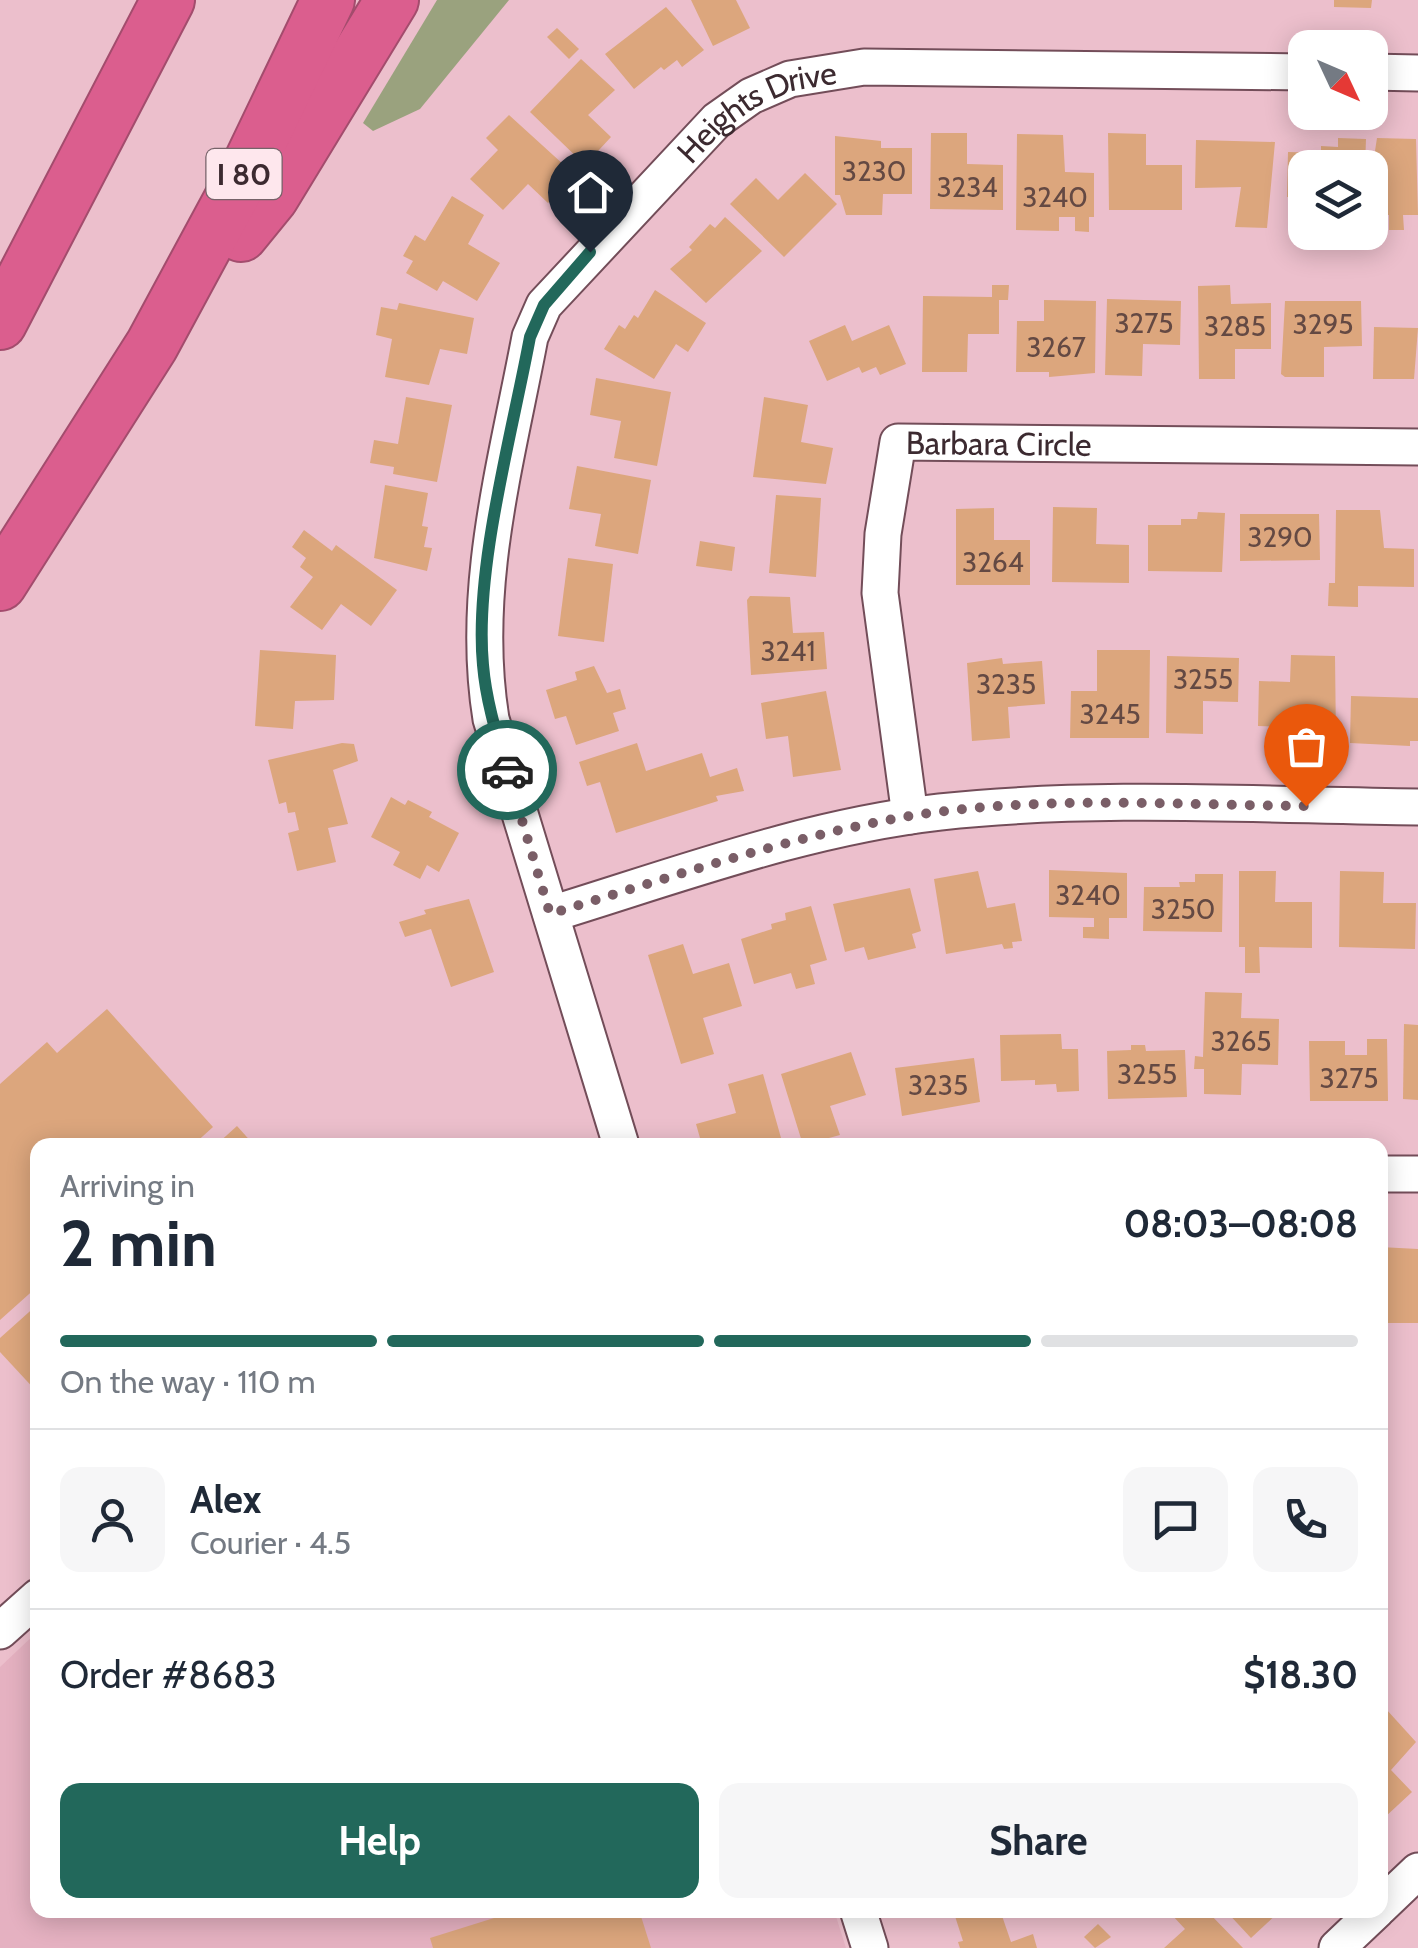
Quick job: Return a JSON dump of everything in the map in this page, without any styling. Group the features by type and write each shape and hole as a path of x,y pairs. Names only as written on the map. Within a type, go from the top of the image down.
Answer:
{"highway":[{"path":"0,272 132,0"},
{"path":"0,323 168,0"},
{"name":"I 80","path":"0,584 152,345 247,169 328,0"},
{"path":"152,345 272,196 392,0"}],"street":[{"name":"Heights Drive","path":"620,1138 492,719 482,664 482,613 530,337 544,305 564,279 717,120 752,96 790,79 864,67 1288,72"},
{"path":"1388,72 1418,73"},
{"name":"Barbara Circle","path":"910,816 880,593 883,534 898,442 1418,447"},
{"path":"550,914 800,840 910,816 1011,806 1418,806"},
{"path":"1388,1174 1418,1174"},
{"path":"0,1632 30,1604"},
{"path":"1388,1899 1418,1871"},
{"path":"861,1918 870,1948"},
{"path":"1336,1948 1368,1918"}],"shaded area":[{"path":"30,1639 30,1918 837,1918 846,1948 0,1948 0,1667"}],"green space":[{"path":"437,0 509,0 420,109 373,131 363,123"}],"building":[{"path":"691,0 736,0 750,28 713,46"},
{"path":"1334,0 1372,0 1371,8 1334,7"},
{"path":"666,7 704,50 682,67 677,60 664,70 661,67 634,89 605,54"},
{"path":"557,28 579,49 569,59 547,37"},
{"path":"581,59 615,90 588,115 611,137 585,165 530,112"},
{"path":"509,115 575,175 548,203 528,184 503,210 470,179 498,150 486,138"},
{"path":"931,133 967,133 967,164 1003,165 1003,210 930,209"},
{"path":"1108,133 1146,134 1146,165 1182,165 1182,210 1109,210"},
{"path":"1017,134 1063,135 1065,172 1094,173 1094,217 1089,217 1089,232 1075,231 1075,217 1059,217 1059,231 1016,230"},
{"path":"835,136 881,141 881,148 912,148 912,194 883,194 882,215 846,215 840,195 835,195"},
{"path":"1338,138 1366,139 1366,150 1321,150 1321,146 1338,147"},
{"path":"1377,138 1416,139 1418,215 1403,215 1404,230 1389,230 1388,150 1375,150"},
{"path":"1196,140 1275,142 1267,228 1235,227 1241,187 1195,188"},
{"path":"805,173 837,204 784,257 730,204 756,178 778,200"},
{"path":"452,196 484,215 468,244 500,263 477,301 443,281 437,291 406,273 413,261 403,256 415,235 425,241"},
{"path":"725,217 762,251 706,303 670,269 692,250 689,247 710,224 715,228"},
{"path":"992,285 1009,285 1008,300 999,300 999,334 968,334 967,372 922,372 923,296 992,297"},
{"path":"1230,285 1231,304 1271,303 1271,349 1235,349 1235,379 1199,379 1198,286"},
{"path":"655,290 706,323 688,352 676,344 654,379 604,349 619,325 625,329 634,315 638,318"},
{"path":"1107,299 1181,301 1180,345 1143,344 1142,376 1105,375"},
{"path":"1044,300 1096,301 1095,373 1049,377 1049,372 1016,372 1017,321 1044,321"},
{"path":"1285,301 1361,301 1362,346 1324,347 1324,377 1285,377 1281,374"},
{"path":"399,303 474,318 467,354 440,349 429,385 385,377 392,339 376,335 381,307 397,310"},
{"path":"845,325 852,341 889,325 906,364 880,375 876,367 862,373 859,367 827,381 809,341"},
{"path":"1374,327 1418,328 1414,379 1373,379"},
{"path":"596,378 671,392 657,466 614,458 621,421 590,415"},
{"path":"406,397 452,405 437,482 393,474 394,467 370,463 374,440 398,444"},
{"path":"764,397 808,405 801,442 833,448 826,484 753,477"},
{"path":"577,466 651,480 638,554 595,546 601,514 569,509"},
{"path":"385,485 428,493 422,526 428,527 424,547 432,548 427,571 374,558"},
{"path":"776,495 821,498 816,577 769,573"},
{"path":"1053,507 1097,508 1096,544 1129,545 1129,583 1052,582"},
{"path":"994,508 994,540 1030,540 1030,585 956,585 956,509"},
{"path":"1336,510 1380,510 1384,548 1414,549 1414,587 1358,586 1358,607 1328,606 1329,583 1335,583"},
{"path":"1198,512 1225,513 1222,572 1148,571 1148,525 1181,525 1181,519 1197,519"},
{"path":"1240,514 1319,514 1320,560 1240,561"},
{"path":"304,530 332,551 336,545 397,590 371,626 341,604 322,630 290,607 313,577 300,567 306,558 292,547"},
{"path":"700,541 735,547 732,571 696,566"},
{"path":"568,558 613,564 604,642 558,636"},
{"path":"750,596 790,597 793,633 824,632 827,669 751,675 747,600"},
{"path":"260,650 336,655 334,700 295,701 293,729 255,726"},
{"path":"1097,650 1150,650 1149,738 1070,738 1071,691 1097,691"},
{"path":"1291,655 1335,656 1336,740 1313,740 1313,732 1293,732 1293,727 1258,726 1259,681 1290,682"},
{"path":"1167,656 1239,658 1238,702 1203,701 1203,734 1166,733"},
{"path":"1002,658 1003,664 1042,661 1045,704 1008,707 1010,738 972,741 967,663"},
{"path":"594,666 607,693 620,689 626,709 613,713 619,731 576,745 566,716 555,719 546,690 577,680 575,672"},
{"path":"826,691 841,770 793,777 788,736 766,739 761,703"},
{"path":"1351,696 1418,698 1418,741 1410,741 1410,746 1350,743"},
{"path":"342,743 354,744 358,761 333,770 348,824 328,828 336,862 297,871 288,833 299,830 295,812 288,813 286,802 279,804 268,760"},
{"path":"637,743 646,771 702,753 710,777 737,768 744,791 716,796 718,801 616,833 600,782 587,786 579,762"},
{"path":"391,797 405,805 408,800 432,812 429,817 459,833 439,872 427,865 420,879 393,865 400,852 371,837"},
{"path":"1049,870 1127,873 1127,918 1109,918 1109,939 1083,938 1083,927 1094,927 1094,918 1049,917"},
{"path":"978,871 987,908 1015,903 1022,941 1012,942 1013,948 1004,949 1002,944 946,954 934,879"},
{"path":"1239,871 1276,871 1275,902 1312,902 1312,948 1259,947 1260,973 1245,973 1245,947 1239,947"},
{"path":"1340,871 1384,872 1383,903 1416,903 1415,949 1339,947"},
{"path":"1195,874 1223,874 1222,932 1143,931 1144,887 1180,887 1179,882 1195,882"},
{"path":"910,888 921,931 912,934 916,948 868,960 864,947 845,952 833,904"},
{"path":"469,899 494,972 451,987 431,929 405,937 399,922 426,914 424,910"},
{"path":"811,906 827,960 810,965 815,984 796,989 791,973 754,984 741,939 772,929 771,924 786,920 785,913"},
{"path":"683,944 693,974 729,963 742,1006 703,1018 714,1054 681,1064 648,955"},
{"path":"1205,992 1242,993 1241,1018 1279,1019 1278,1065 1242,1064 1241,1095 1204,1094 1204,1069 1194,1069 1195,1056 1203,1057"},
{"path":"107,1009 213,1127 201,1138 30,1138 30,1293 0,1320 0,1084 47,1042 57,1053"},
{"path":"1404,1024 1418,1025 1418,1100 1403,1099"},
{"path":"1061,1034 1062,1049 1078,1049 1079,1091 1057,1092 1056,1084 1035,1085 1035,1080 1001,1081 1000,1035"},
{"path":"1367,1039 1387,1039 1388,1101 1310,1101 1309,1041 1345,1041 1345,1055 1367,1055"},
{"path":"1131,1045 1145,1045 1146,1051 1185,1050 1187,1097 1108,1099 1107,1051 1131,1050"},
{"path":"851,1052 866,1095 830,1106 840,1135 801,1138 781,1074"},
{"path":"974,1058 980,1102 902,1116 895,1068"},
{"path":"763,1074 781,1138 700,1138 696,1124 736,1113 728,1084"},
{"path":"237,1126 248,1138 224,1138"},
{"path":"1388,1247 1418,1249 1418,1323 1388,1323"},
{"path":"30,1311 30,1384 0,1352 0,1338"},
{"path":"1388,1711 1416,1742 1391,1770 1412,1792 1388,1814"},
{"path":"494,1918 642,1918 651,1948 433,1948 430,1938"},
{"path":"956,1918 1003,1918 1011,1942 1033,1934 1037,1948 960,1948 958,1942 963,1941"},
{"path":"1175,1918 1214,1918 1243,1948 1164,1948 1185,1929"},
{"path":"1232,1918 1272,1918 1251,1938"},
{"path":"1098,1924 1111,1937 1095,1948 1084,1937"}],"way so far":[{"path":"507,770 550,914 816,835 910,816 1044,804 1306,806"}],"route":[{"path":"507,770 482,664 482,613 488,567 530,337 544,305 590,252"}]}
